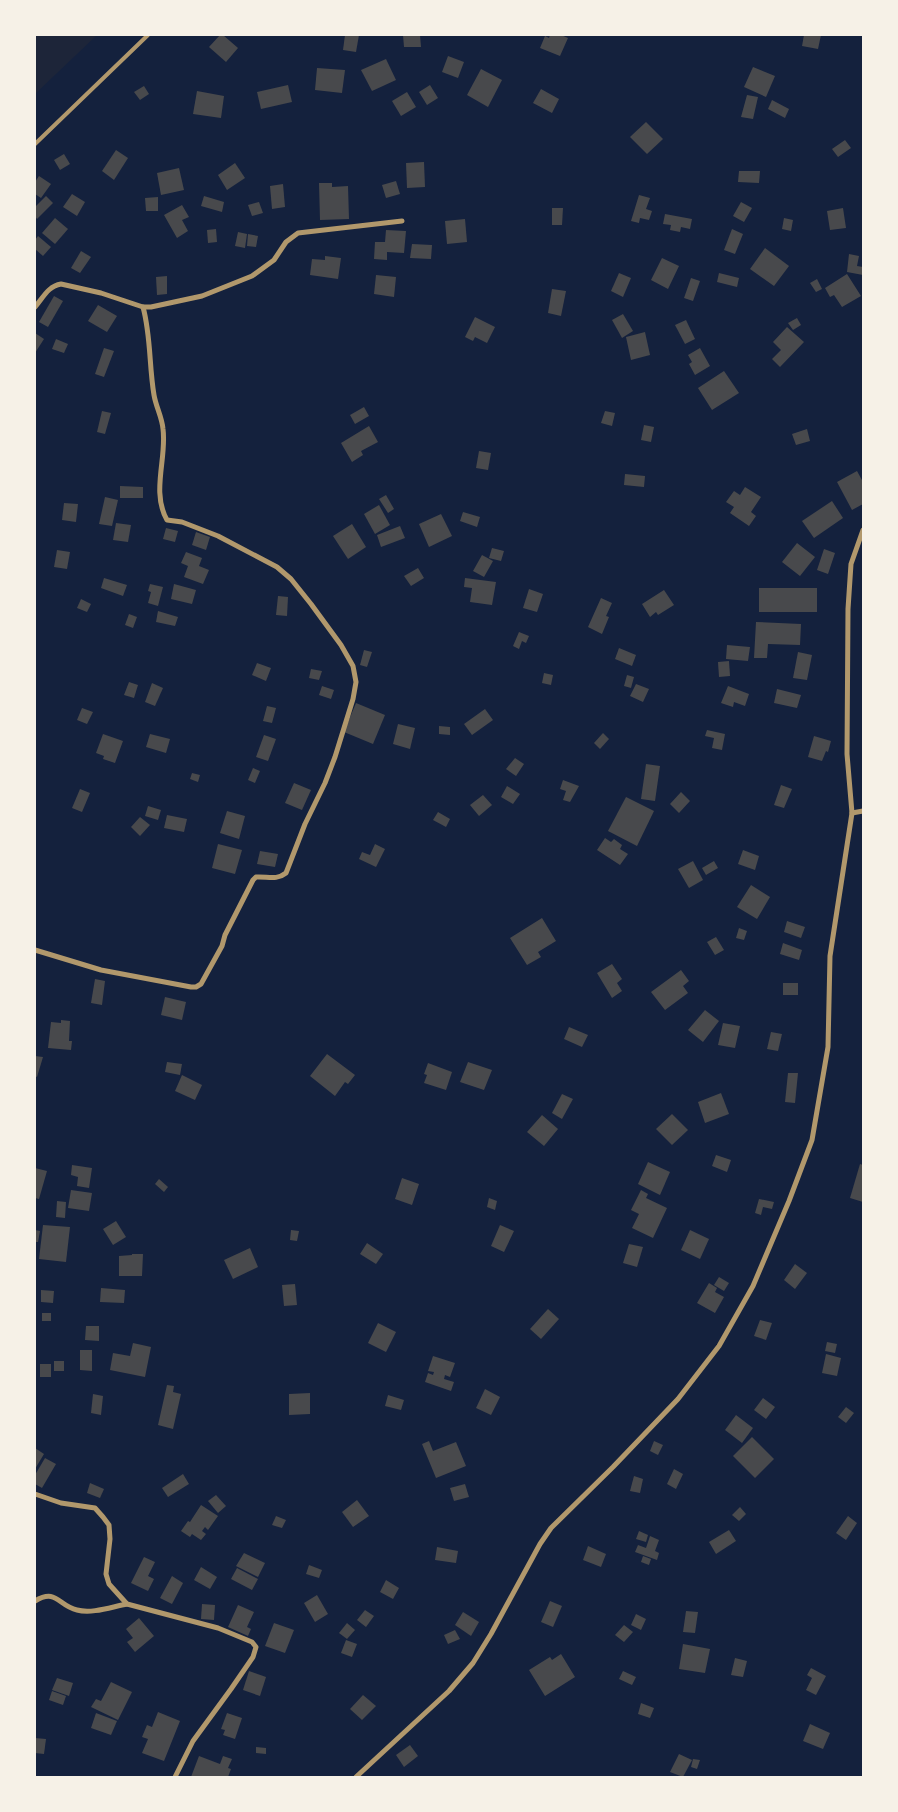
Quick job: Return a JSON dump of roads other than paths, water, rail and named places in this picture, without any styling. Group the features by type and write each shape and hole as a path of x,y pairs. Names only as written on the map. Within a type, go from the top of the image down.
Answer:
{"street":[{"path":"35,307 49,289 54,285 60,284 101,293 143,307 202,296 252,276 274,260 286,242 298,233 402,222"},
{"path":"35,950 101,970 191,987 201,984 222,946 225,935 253,880 256,877 276,879 286,874 305,824 325,783 353,699 356,682 352,666 336,638 292,579 277,567 218,536 182,522 167,520 161,510 160,474 164,446 164,429 154,397 150,347 143,307"},
{"path":"356,1777 449,1691 473,1663 551,1528 678,1399 719,1346 752,1286 789,1201 812,1140 828,1047 830,956 852,812 847,754 848,609 851,564 863,530"},
{"path":"852,812 863,812"},
{"path":"35,1494 61,1503 95,1508 103,1517 109,1525 110,1539 106,1574 109,1584 127,1604"},
{"path":"35,1601 47,1596 56,1597 64,1604 76,1610 91,1610 127,1604 218,1628 252,1642 256,1647 253,1657 232,1690 194,1741 175,1777"}],"lane":[{"path":"35,144 148,35"}]}
